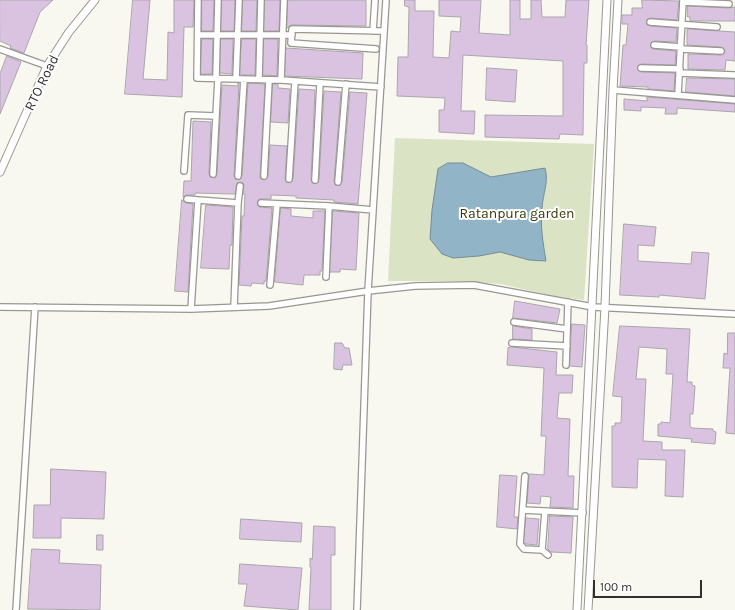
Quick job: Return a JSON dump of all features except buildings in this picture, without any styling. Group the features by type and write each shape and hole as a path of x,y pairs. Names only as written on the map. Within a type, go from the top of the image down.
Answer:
{"street":[{"name":"RTO Road","path":"0,172 47,66 69,32 95,0"},
{"path":"198,0 197,78 281,80 381,86"},
{"path":"213,174 216,116 218,0"},
{"path":"236,79 239,0"},
{"path":"259,80 261,0"},
{"path":"281,80 284,0"},
{"path":"373,31 375,0"},
{"path":"357,610 368,291 386,0"},
{"path":"577,610 607,0"},
{"path":"588,610 605,307 618,0"},
{"path":"678,95 683,1 728,4"},
{"path":"650,22 717,27"},
{"path":"376,49 291,44 292,29 384,32"},
{"path":"198,35 292,35"},
{"path":"654,46 720,51"},
{"path":"0,49 47,66"},
{"path":"641,68 734,75"},
{"path":"238,176 244,79"},
{"path":"264,176 269,80"},
{"path":"289,180 295,81"},
{"path":"315,180 320,83"},
{"path":"338,182 346,84"},
{"path":"613,90 735,100"},
{"path":"184,171 188,115 216,116"},
{"path":"234,307 240,186"},
{"path":"187,199 238,203"},
{"path":"191,309 198,200"},
{"path":"261,203 329,206 373,210"},
{"path":"270,285 277,204"},
{"path":"326,277 329,206"},
{"path":"0,307 191,309 269,306 368,291 415,286 474,285 593,307 735,314"},
{"path":"566,366 568,302"},
{"path":"16,610 35,307"},
{"path":"514,322 567,329"},
{"path":"512,343 567,346"},
{"path":"526,476 520,541 522,547 542,550 548,555"},
{"path":"523,510 583,512"},
{"path":"542,550 545,511"}],"green space":[{"name":"Ratanpura garden","path":"395,138 594,144 584,300 553,296 501,284 459,281 388,281"}],"water":[{"path":"448,163 463,163 491,177 545,168 546,183 541,221 546,261 529,260 500,252 479,256 453,258 442,254 430,239 432,210 438,169"}]}
